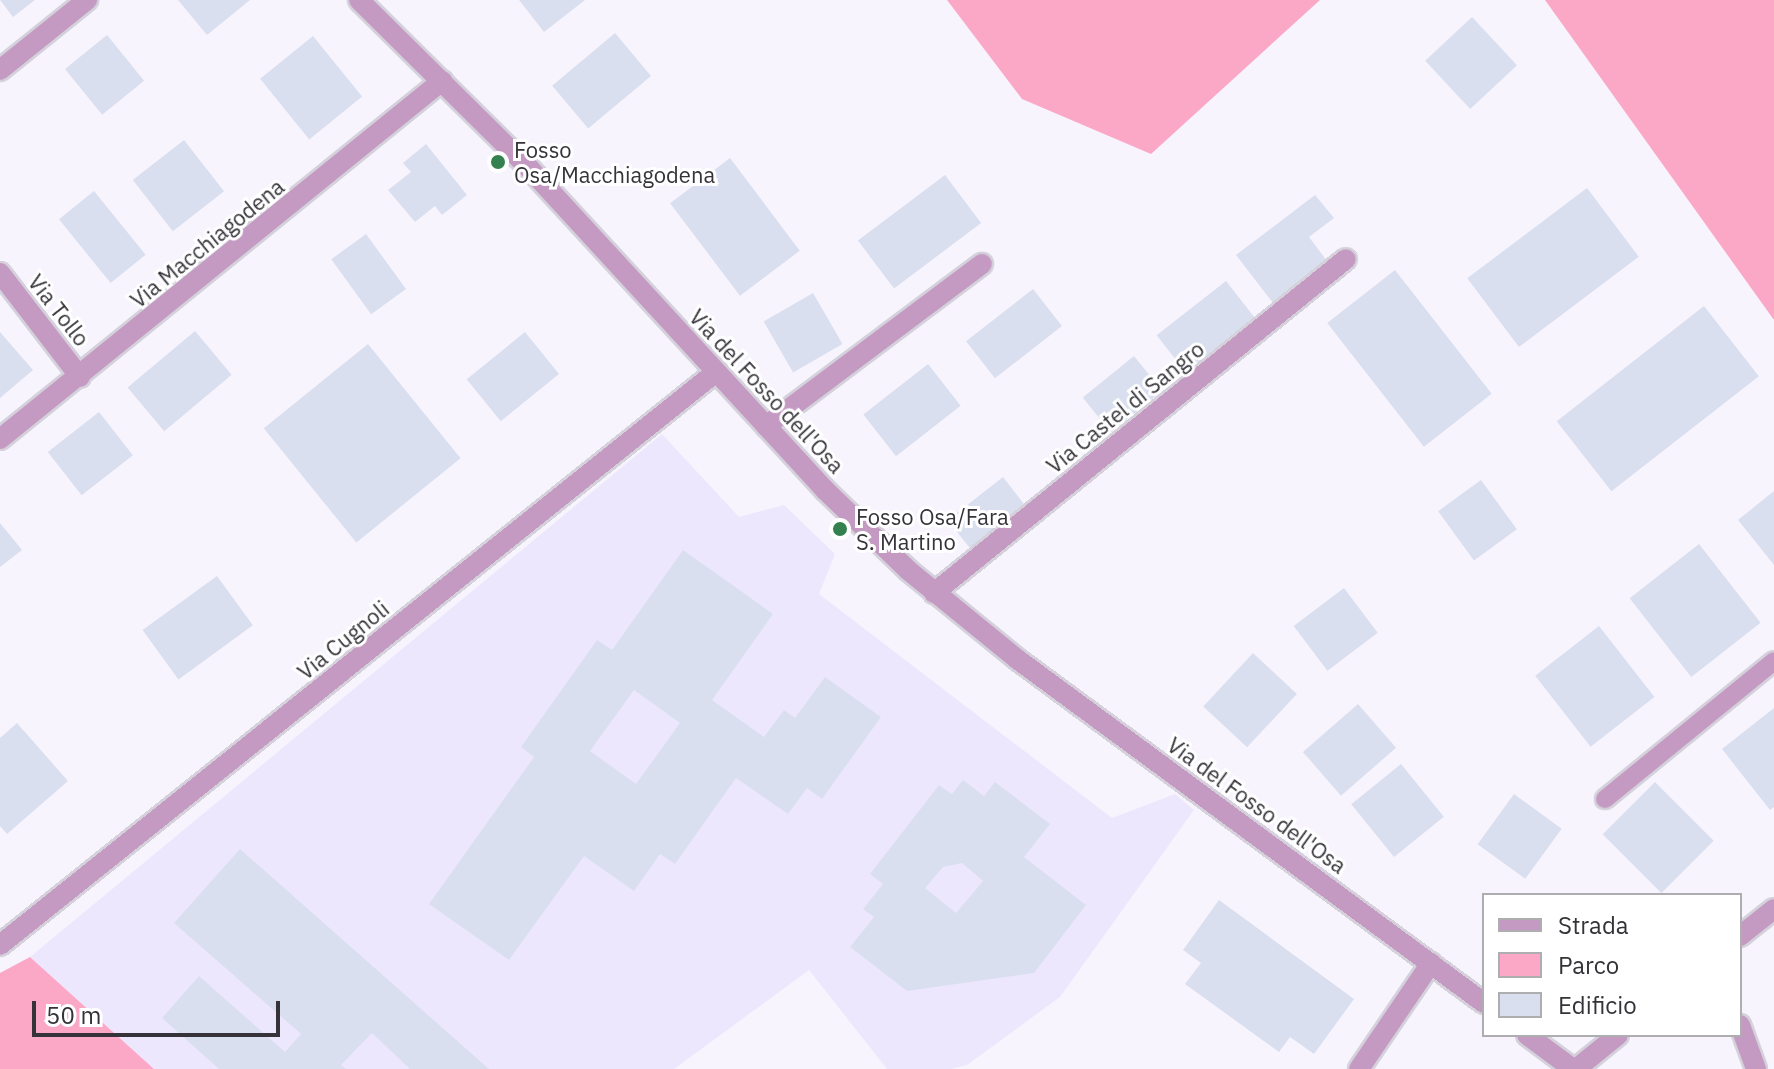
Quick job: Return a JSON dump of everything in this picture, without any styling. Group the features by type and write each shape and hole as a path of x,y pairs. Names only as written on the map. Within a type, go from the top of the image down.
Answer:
{"street":[{"path":"0,70 87,0"},
{"name":"Via del Fosso dell'Osa","path":"359,0 572,214 861,527 934,593 1017,659 1482,1001"},
{"name":"Via Macchiagodena","path":"0,439 442,81"},
{"name":"Via Castel di Sangro","path":"934,593 1346,259"},
{"path":"766,426 982,264"},
{"name":"Via Tollo","path":"0,273 80,377"},
{"name":"Via Cugnoli","path":"0,945 716,372"},
{"path":"1742,934 1774,909"},
{"path":"1359,1069 1431,963"},
{"path":"1742,1030 1756,1069"},
{"path":"1530,1037 1574,1069 1615,1037"}],"lane":[{"path":"1605,799 1774,661"}],"shaded area":[{"path":"662,434 739,517 784,505 835,554 819,594 1112,818 1175,794 1194,810 1060,997 967,1065 951,1069 887,1069 809,970 674,1069 154,1069 30,957"}],"green space":[{"path":"947,0 1320,0 1151,154 1022,99"},
{"path":"1545,0 1774,0 1774,320"},
{"path":"30,957 154,1069 0,1069 0,973"}],"building":[{"path":"0,0 35,0 13,17"},
{"path":"178,0 250,0 207,35"},
{"path":"519,0 585,0 544,32"},
{"path":"1472,17 1517,65 1470,109 1425,61"},
{"path":"615,33 651,76 588,129 552,86"},
{"path":"107,35 144,81 102,115 65,69"},
{"path":"313,36 362,97 309,139 260,79"},
{"path":"184,140 224,191 173,231 133,180"},
{"path":"426,144 467,195 442,215 435,206 415,222 388,190 411,172 403,163"},
{"path":"730,158 800,251 740,296 670,203"},
{"path":"945,175 981,223 894,289 858,241"},
{"path":"1587,188 1639,257 1519,347 1467,278"},
{"path":"94,191 146,255 111,283 59,219"},
{"path":"1315,195 1334,218 1309,237 1327,261 1273,303 1236,255"},
{"path":"366,234 406,289 371,314 331,259"},
{"path":"1395,270 1492,394 1424,447 1327,323"},
{"path":"1226,281 1256,320 1187,374 1157,335"},
{"path":"1033,289 1062,326 995,378 966,341"},
{"path":"813,293 842,344 793,373 764,322"},
{"path":"1704,306 1759,376 1611,491 1557,421"},
{"path":"195,331 232,375 164,431 128,388"},
{"path":"0,332 33,370 0,398"},
{"path":"525,332 559,374 501,421 467,379"},
{"path":"368,344 461,458 356,543 264,428"},
{"path":"1134,356 1162,391 1111,433 1083,398"},
{"path":"928,364 961,406 896,456 863,414"},
{"path":"99,412 133,455 82,495 48,452"},
{"path":"1003,477 1026,506 971,549 948,520"},
{"path":"1481,480 1517,529 1474,561 1438,511"},
{"path":"1774,491 1774,565 1738,520"},
{"path":"0,523 22,550 0,567"},
{"path":"1699,544 1761,623 1691,677 1630,598"},
{"path":"683,550 773,614 712,700 764,737 784,710 795,718 825,677 881,717 822,799 807,788 788,814 736,778 675,864 660,854 634,891 584,856 509,960 429,904 534,757 521,747 597,640 612,650","holes":["634,690 680,723 636,784 590,751"]},
{"path":"217,576 253,625 178,679 143,630"},
{"path":"1344,588 1378,633 1327,671 1294,626"},
{"path":"1599,626 1654,697 1591,747 1535,676"},
{"path":"1253,653 1297,694 1247,747 1203,706"},
{"path":"1358,704 1396,748 1341,796 1303,752"},
{"path":"1774,708 1774,807 1770,810 1722,749"},
{"path":"17,723 68,781 7,834 0,826 0,738"},
{"path":"1401,764 1444,817 1394,857 1351,804"},
{"path":"963,780 984,796 995,782 1050,824 1024,857 1086,905 1034,973 907,991 850,947 874,917 863,909 883,884 870,874 939,785 952,794","holes":["962,863 983,881 956,913 925,888 943,867"]},
{"path":"1655,782 1714,841 1661,893 1603,834"},
{"path":"1514,794 1562,829 1525,879 1478,844"},
{"path":"240,849 489,1069 410,1069 372,1033 341,1065 346,1069 219,1069 162,1018 199,976 285,1052 301,1034 174,923"},
{"path":"1219,900 1354,999 1314,1054 1290,1037 1279,1052 1185,984 1201,963 1183,950"}],"place":[{"name":"Fosso Osa/Macchiagodena","path":"498,162"},
{"name":"Fosso Osa/Fara S. Martino","path":"840,529"}]}
